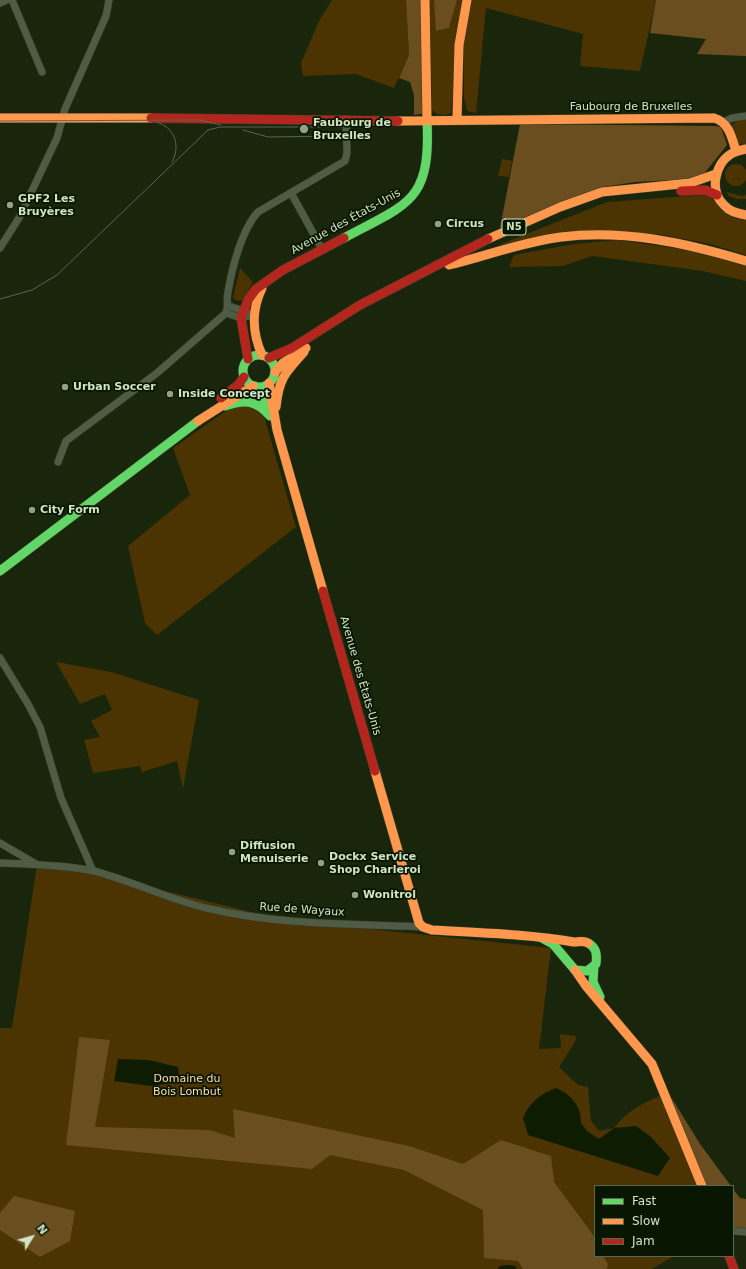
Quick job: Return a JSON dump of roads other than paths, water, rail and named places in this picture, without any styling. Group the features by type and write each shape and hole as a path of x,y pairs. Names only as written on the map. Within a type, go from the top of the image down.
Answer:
{"main road":[{"name":"Avenue des États-Unis","path":"242,314 252,294 272,277 400,208 418,191 427,169 425,0"},
{"path":"457,120 458,52 462,18 467,0"},
{"name":"Faubourg de Bruxelles","path":"0,118 61,121"},
{"name":"Faubourg de Bruxelles","path":"0,123 201,119 457,120 714,118 720,119 724,122"},
{"path":"724,122 736,151"},
{"path":"746,149 736,151 725,158 716,174 714,181 717,195 728,208 735,213 746,215"},
{"name":"N5","path":"248,359 255,355 266,357 292,348 360,305 445,260 487,239 560,207 602,192 690,183 716,174"},
{"name":"N5","path":"269,383 275,372 283,363 362,311 448,265 527,229 604,199 691,190 705,190 717,195"},
{"path":"448,265 471,261 533,242 565,236 604,234 641,237 679,243 746,261"},
{"path":"263,284 257,296 252,315 257,344 266,357 273,363 275,372"},
{"path":"242,314 248,359 243,368 244,377 254,386"},
{"path":"210,412 236,402 250,401 272,413 280,382 287,370 303,354 306,348"},
{"path":"210,412 221,398 238,385 244,377"},
{"name":"Avenue des États-Unis","path":"269,383 272,413 417,919 423,927"},
{"path":"0,571 210,412 254,386 264,386 269,383"},
{"name":"Avenue des États-Unis","path":"254,386 272,413"},
{"path":"423,927 432,930 542,938 550,937 576,942 585,941 593,946 597,958 594,966 593,982 603,1004"},
{"path":"542,938 553,944 566,959 569,966 648,1058 656,1071 702,1185"},
{"path":"566,959 568,949 576,942"},
{"path":"574,970 583,972 594,966"},
{"path":"729,1257 734,1269"}],"street":[{"path":"0,3 8,0"},
{"path":"12,0 42,72"},
{"path":"0,248 19,218 57,138 61,121 106,16 109,0"},
{"name":"Faubourg de Bruxelles","path":"724,122 732,118 746,116"},
{"path":"58,462 66,441 157,373 227,309 227,294 241,244 251,220 258,212 345,161 347,153 346,119"},
{"path":"291,193 322,249"},
{"path":"227,309 242,314 252,315"},
{"path":"0,658 28,704 40,728 61,798 93,871"},
{"path":"0,843 37,865"},
{"name":"Rue de Wayaux","path":"0,863 93,871 180,901 251,917 310,923 423,927"},
{"path":"734,1231 746,1232"}],"tram line":[{"path":"0,121 199,120 221,125"},
{"path":"156,122 163,124 172,133 176,144 175,156 172,162"},
{"path":"0,299 32,290 57,275 208,130 220,127 341,127"},
{"path":"243,130 268,137 341,136"}],"place":[{"name":"Faubourg de Bruxelles","path":"304,129"},
{"name":"GPF2 Les Bruyères","path":"10,205"},
{"name":"Circus","path":"438,224"},
{"name":"Urban Soccer","path":"65,387"},
{"name":"Inside Concept","path":"170,394"},
{"name":"City Form","path":"32,510"},
{"name":"Diffusion Menuiserie","path":"232,852"},
{"name":"Dockx Service Shop Charleroi","path":"321,863"},
{"name":"Wonitrol","path":"355,895"}],"park label":[{"name":"Domaine du Bois Lombut","path":"187,1085"}]}
